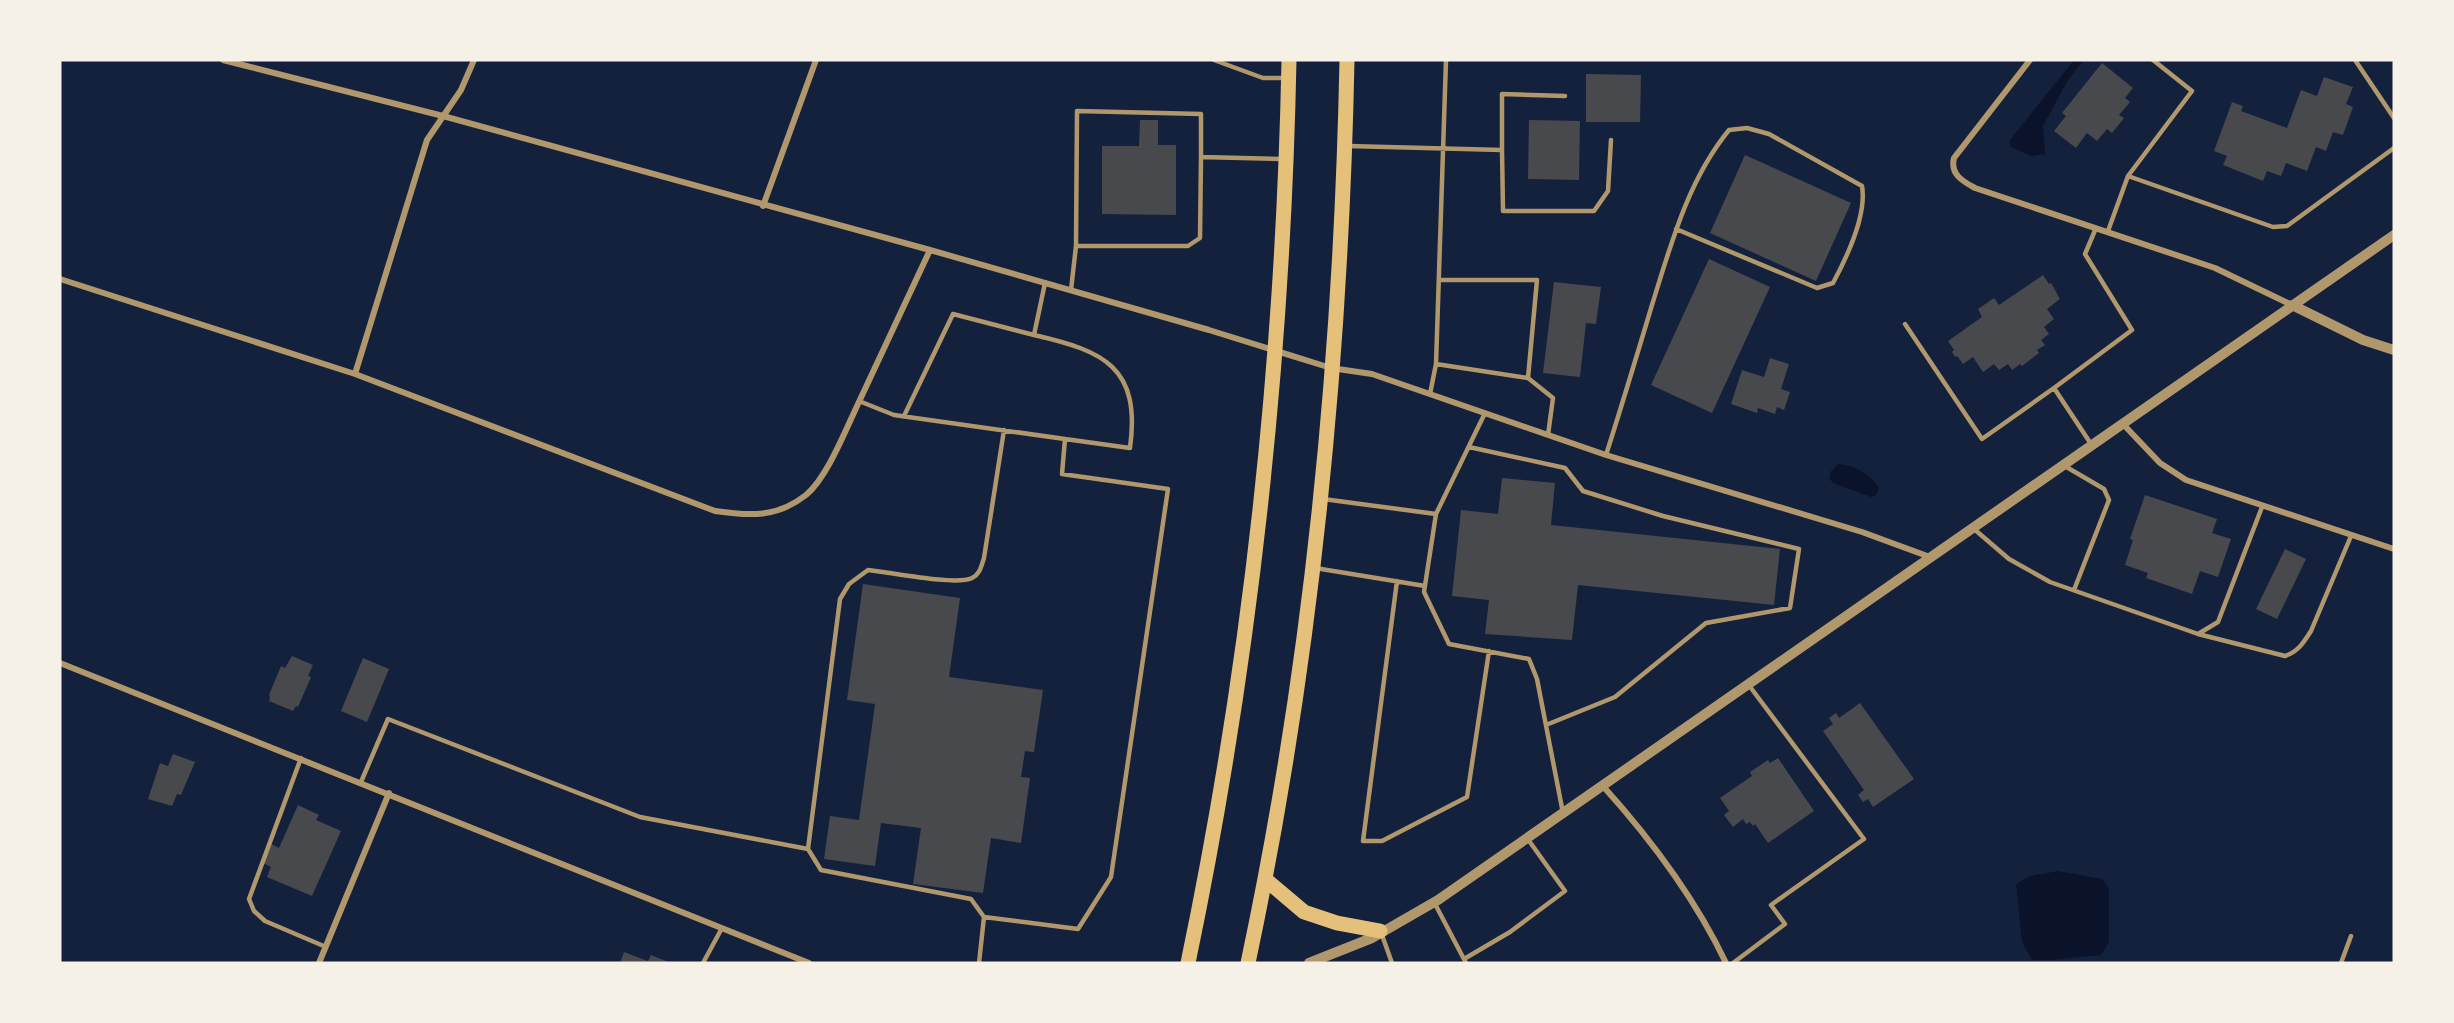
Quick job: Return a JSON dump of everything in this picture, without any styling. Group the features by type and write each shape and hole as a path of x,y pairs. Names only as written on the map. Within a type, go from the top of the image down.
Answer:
{"main road":[{"path":"1188,963 1212,846 1242,661 1261,506 1286,159 1289,60"},
{"path":"1248,963 1265,879 1299,669 1320,499 1345,146 1347,60"},
{"path":"1265,879 1304,912 1327,921 1380,932"}],"street":[{"path":"223,60 442,116 930,250 1331,368 1371,374 1606,455 1862,532 1930,557"},
{"path":"355,374 428,140 461,90 474,60"},
{"path":"764,206 816,60"},
{"path":"2030,60 1960,147 1952,166 1959,180 1975,188 2215,268 2363,340 2394,350"},
{"path":"1309,963 1354,946 1434,902 2394,235"},
{"path":"60,279 355,374 715,511 766,514 788,506 807,494 819,481 838,446 930,250"},
{"path":"2122,422 2160,464 2186,480 2394,549"},
{"path":"60,663 809,963"},
{"path":"1602,785 1634,820 1696,909 1726,963"},
{"path":"320,963 389,793"}],"lane":[{"path":"1214,60 1263,78 1288,78"},
{"path":"1430,394 1436,364 1446,60"},
{"path":"2108,231 2128,176 2192,92 2153,60"},
{"path":"2355,60 2394,118"},
{"path":"1565,96 1502,94 1503,211 1594,211 1608,191 1611,140"},
{"path":"1071,290 1076,246 1077,111 1201,114 1200,238 1188,246 1076,246"},
{"path":"1606,455 1676,229 1701,171 1714,149 1730,130 1747,128 1769,134 1862,186 1865,199 1847,257 1833,283 1817,288 1676,229"},
{"path":"1345,146 1502,150"},
{"path":"2128,176 2273,227 2287,226 2394,148"},
{"path":"1201,157 1286,159"},
{"path":"1905,324 1982,439 2132,330 2085,254 2096,228"},
{"path":"1439,280 1537,280 1528,378"},
{"path":"1034,335 1045,283"},
{"path":"859,401 894,415 1130,448 1132,413 1128,393 1112,364 1074,345 953,314 904,416"},
{"path":"1436,364 1528,378 1553,398 1548,435"},
{"path":"2054,388 2091,444"},
{"path":"1485,413 1436,514 1424,592 1449,644 1529,659 1538,679 1563,813"},
{"path":"979,963 984,917 971,899 821,870 808,849 840,599 849,584 868,570 956,581 971,578 980,572 1004,430"},
{"path":"984,917 1078,929 1111,877 1167,489 1062,474 1065,439"},
{"path":"1468,447 1565,468 1583,491 1663,516 1799,549 1790,608 1706,623 1615,697 1546,725"},
{"path":"2062,464 2104,489 2109,500 2074,590"},
{"path":"1320,499 1436,514"},
{"path":"2198,634 2217,622 2262,507"},
{"path":"1972,528 2009,559 2050,582 2198,634 2285,656 2292,654 2302,645 2311,631 2351,536"},
{"path":"1312,568 1425,586"},
{"path":"1397,581 1363,841 1382,841 1467,797 1489,651"},
{"path":"1733,963 1785,924 1771,905 1864,839 1748,684"},
{"path":"362,783 388,719 640,817 808,849"},
{"path":"301,758 249,899 254,912 265,921 326,947"},
{"path":"1434,902 1465,961 1510,932 1564,891 1527,838"},
{"path":"703,963 722,928"},
{"path":"1380,932 1392,963"},
{"path":"2341,963 2351,936"}],"water":[{"path":"2074,60 2084,60 2068,80 2043,126 2045,154 2031,156 2011,147 2009,141"},
{"path":"1838,464 1856,468 1867,475 1879,488 1876,495 1871,497 1833,483 1829,478 1831,471"},
{"path":"2058,871 2102,879 2109,889 2109,942 2101,955 2032,960 2022,942 2016,884 2030,876"}],"building":[{"path":"2102,63 2133,88 2125,98 2130,102 2119,115 2124,118 2112,133 2107,129 2097,141 2087,133 2076,148 2054,131 2066,116 2062,113"},
{"path":"1586,74 1641,75 1640,122 1586,122"},
{"path":"2324,77 2353,87 2346,104 2353,107 2343,135 2333,132 2326,151 2316,147 2307,171 2286,163 2281,176 2267,171 2263,181 2223,165 2227,156 2214,151 2232,102 2243,106 2241,111 2287,128 2301,90 2317,96"},
{"path":"1140,120 1158,120 1158,145 1176,145 1176,215 1102,214 1102,146 1139,146"},
{"path":"1529,120 1580,121 1579,180 1528,179"},
{"path":"1745,155 1851,203 1816,281 1710,233"},
{"path":"1709,259 1770,287 1712,413 1651,385"},
{"path":"2043,275 2049,284 2051,283 2060,299 2047,309 2054,319 2044,327 2049,334 2041,340 2045,345 2037,350 2039,353 2022,366 2020,364 2012,370 2008,364 1999,370 1994,364 1983,372 1973,357 1963,364 1957,356 1955,357 1952,352 1954,350 1948,341 1982,317 1978,309 1994,298 1999,305"},
{"path":"1554,282 1601,287 1596,324 1586,323 1580,377 1543,373"},
{"path":"1770,358 1789,364 1781,389 1790,392 1784,410 1777,407 1775,414 1758,408 1757,413 1731,404 1742,370 1764,377"},
{"path":"1502,478 1555,483 1551,525 1780,549 1774,605 1578,585 1572,640 1485,634 1489,600 1452,596 1461,510 1498,514"},
{"path":"2145,495 2217,519 2212,533 2231,539 2218,577 2200,571 2192,594 2146,578 2148,573 2125,565 2133,540 2130,539"},
{"path":"2285,549 2306,559 2277,619 2256,609"},
{"path":"863,584 960,598 949,677 1043,690 1034,752 1025,751 1021,777 1030,778 1021,843 991,838 983,893 913,884 921,828 881,823 875,866 824,859 830,816 859,820 875,704 847,700"},
{"path":"292,656 313,665 308,676 311,677 298,707 296,706 293,711 269,701 269,695 281,666 285,668"},
{"path":"363,658 389,669 367,722 341,711"},
{"path":"1860,703 1914,779 1873,807 1868,799 1863,802 1858,795 1864,790 1823,731 1833,724 1829,718 1836,713 1839,718"},
{"path":"173,754 195,762 181,795 177,794 172,806 148,799 160,763 168,766"},
{"path":"1778,758 1814,811 1768,843 1755,824 1753,826 1750,822 1746,824 1743,819 1733,827 1724,815 1729,811 1720,798 1752,776 1750,772 1768,760 1770,763"},
{"path":"298,805 319,815 316,820 341,831 312,896 267,877 271,867 263,863 271,844 279,848"},
{"path":"624,952 648,961 651,955 671,963 620,963"}]}
